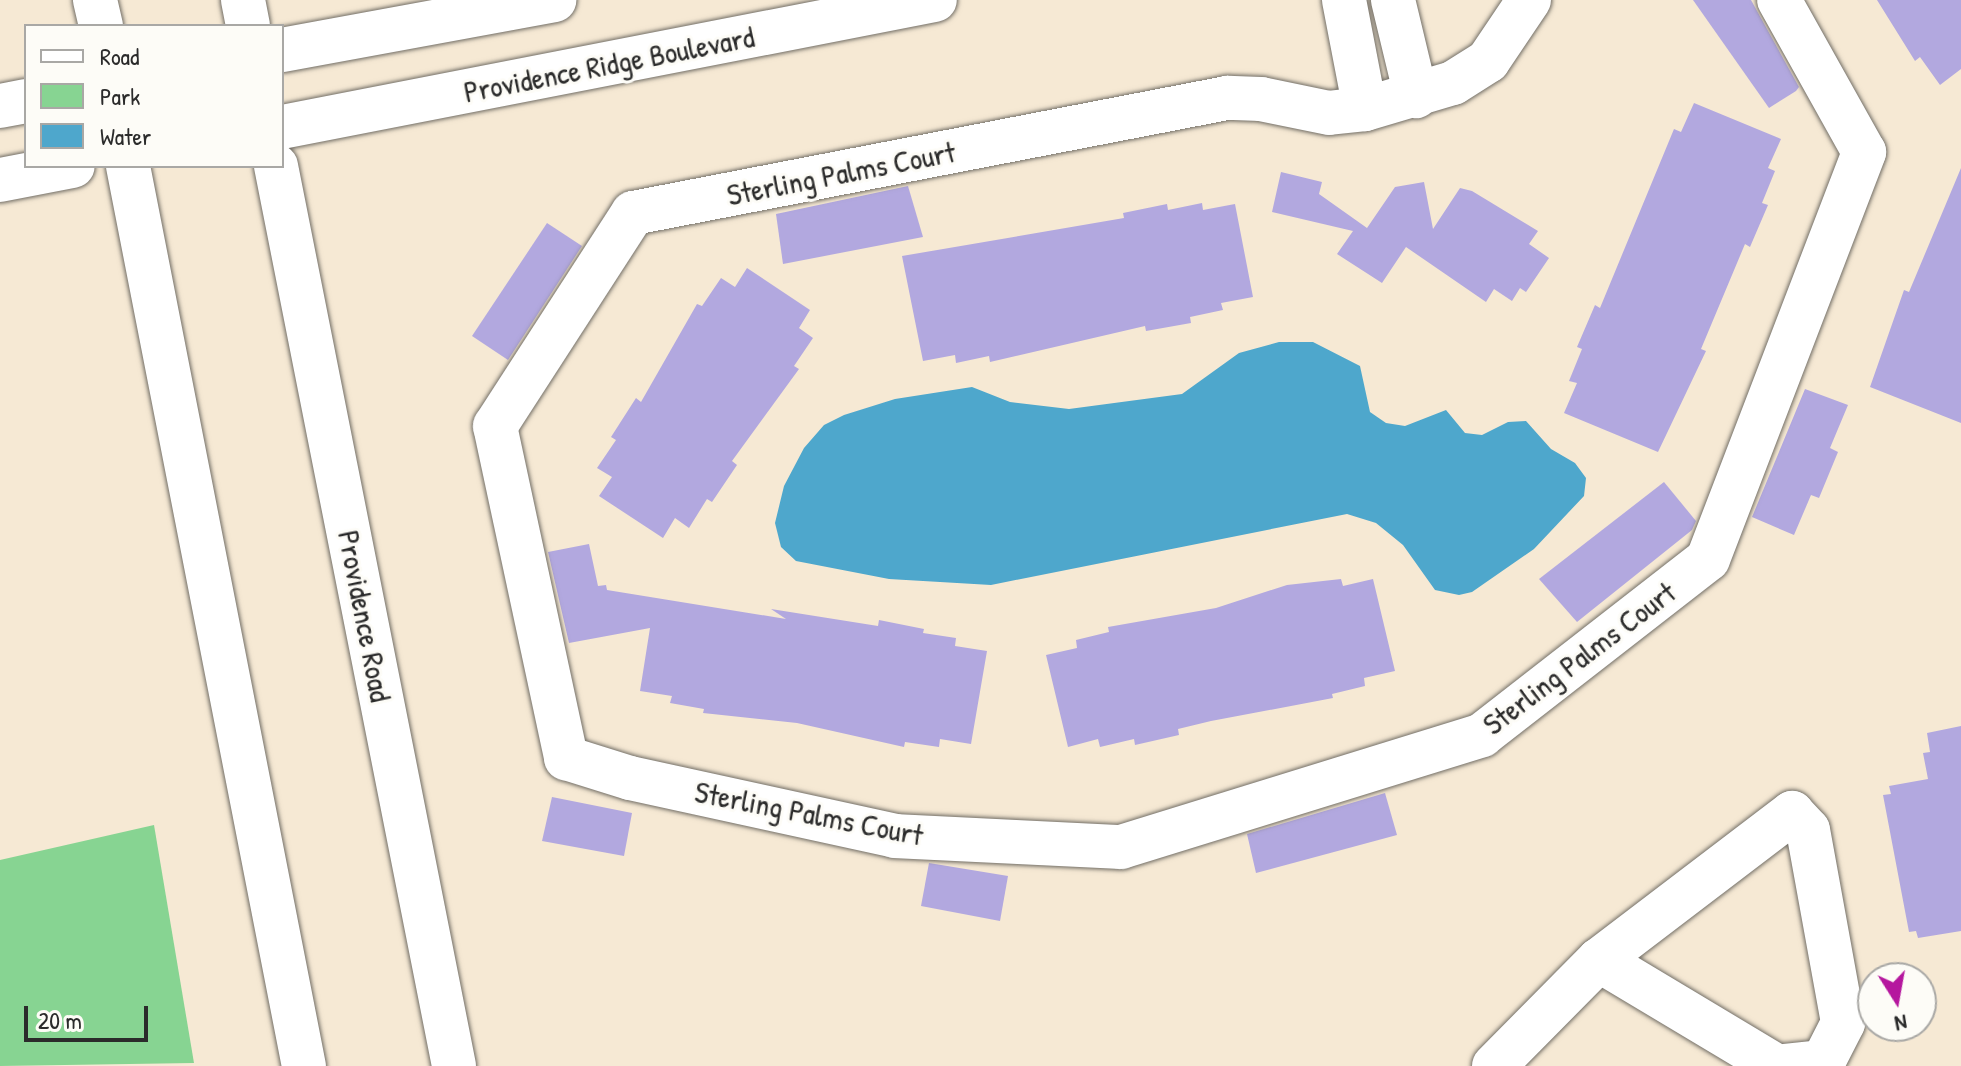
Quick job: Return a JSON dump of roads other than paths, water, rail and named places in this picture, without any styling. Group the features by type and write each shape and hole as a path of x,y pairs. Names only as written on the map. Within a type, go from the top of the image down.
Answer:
{"street":[{"path":"95,0 101,24"},
{"path":"243,0 248,24"},
{"path":"284,50 554,0"},
{"name":"Providence Ridge Boulevard","path":"284,127 935,0"},
{"path":"1344,0 1365,109"},
{"path":"1393,0 1416,96"},
{"name":"Sterling Palms Court","path":"1529,0 1488,61 1416,96 1365,109 1329,113 1261,99 1227,98 633,213 495,426 566,758 630,778 895,836 1121,847 1482,735 1708,559 1864,152 1779,0"},
{"path":"0,106 24,101"},
{"path":"0,180 63,168"},
{"path":"128,168 304,1066"},
{"name":"Providence Road","path":"276,168 454,1066"},
{"path":"1494,1066 1599,960 1792,813 1808,830 1843,1023 1823,1062 1785,1066"},
{"path":"1599,960 1776,1066"}],"water":[{"path":"1279,342 1313,342 1360,366 1370,412 1386,423 1405,426 1446,410 1465,433 1482,435 1508,422 1526,421 1551,449 1575,463 1586,478 1584,496 1534,549 1472,592 1459,595 1435,590 1403,545 1376,523 1347,514 991,585 889,579 796,561 781,547 775,523 784,486 804,448 824,425 844,415 895,399 972,387 1010,402 1069,409 1182,394 1239,353"}]}
